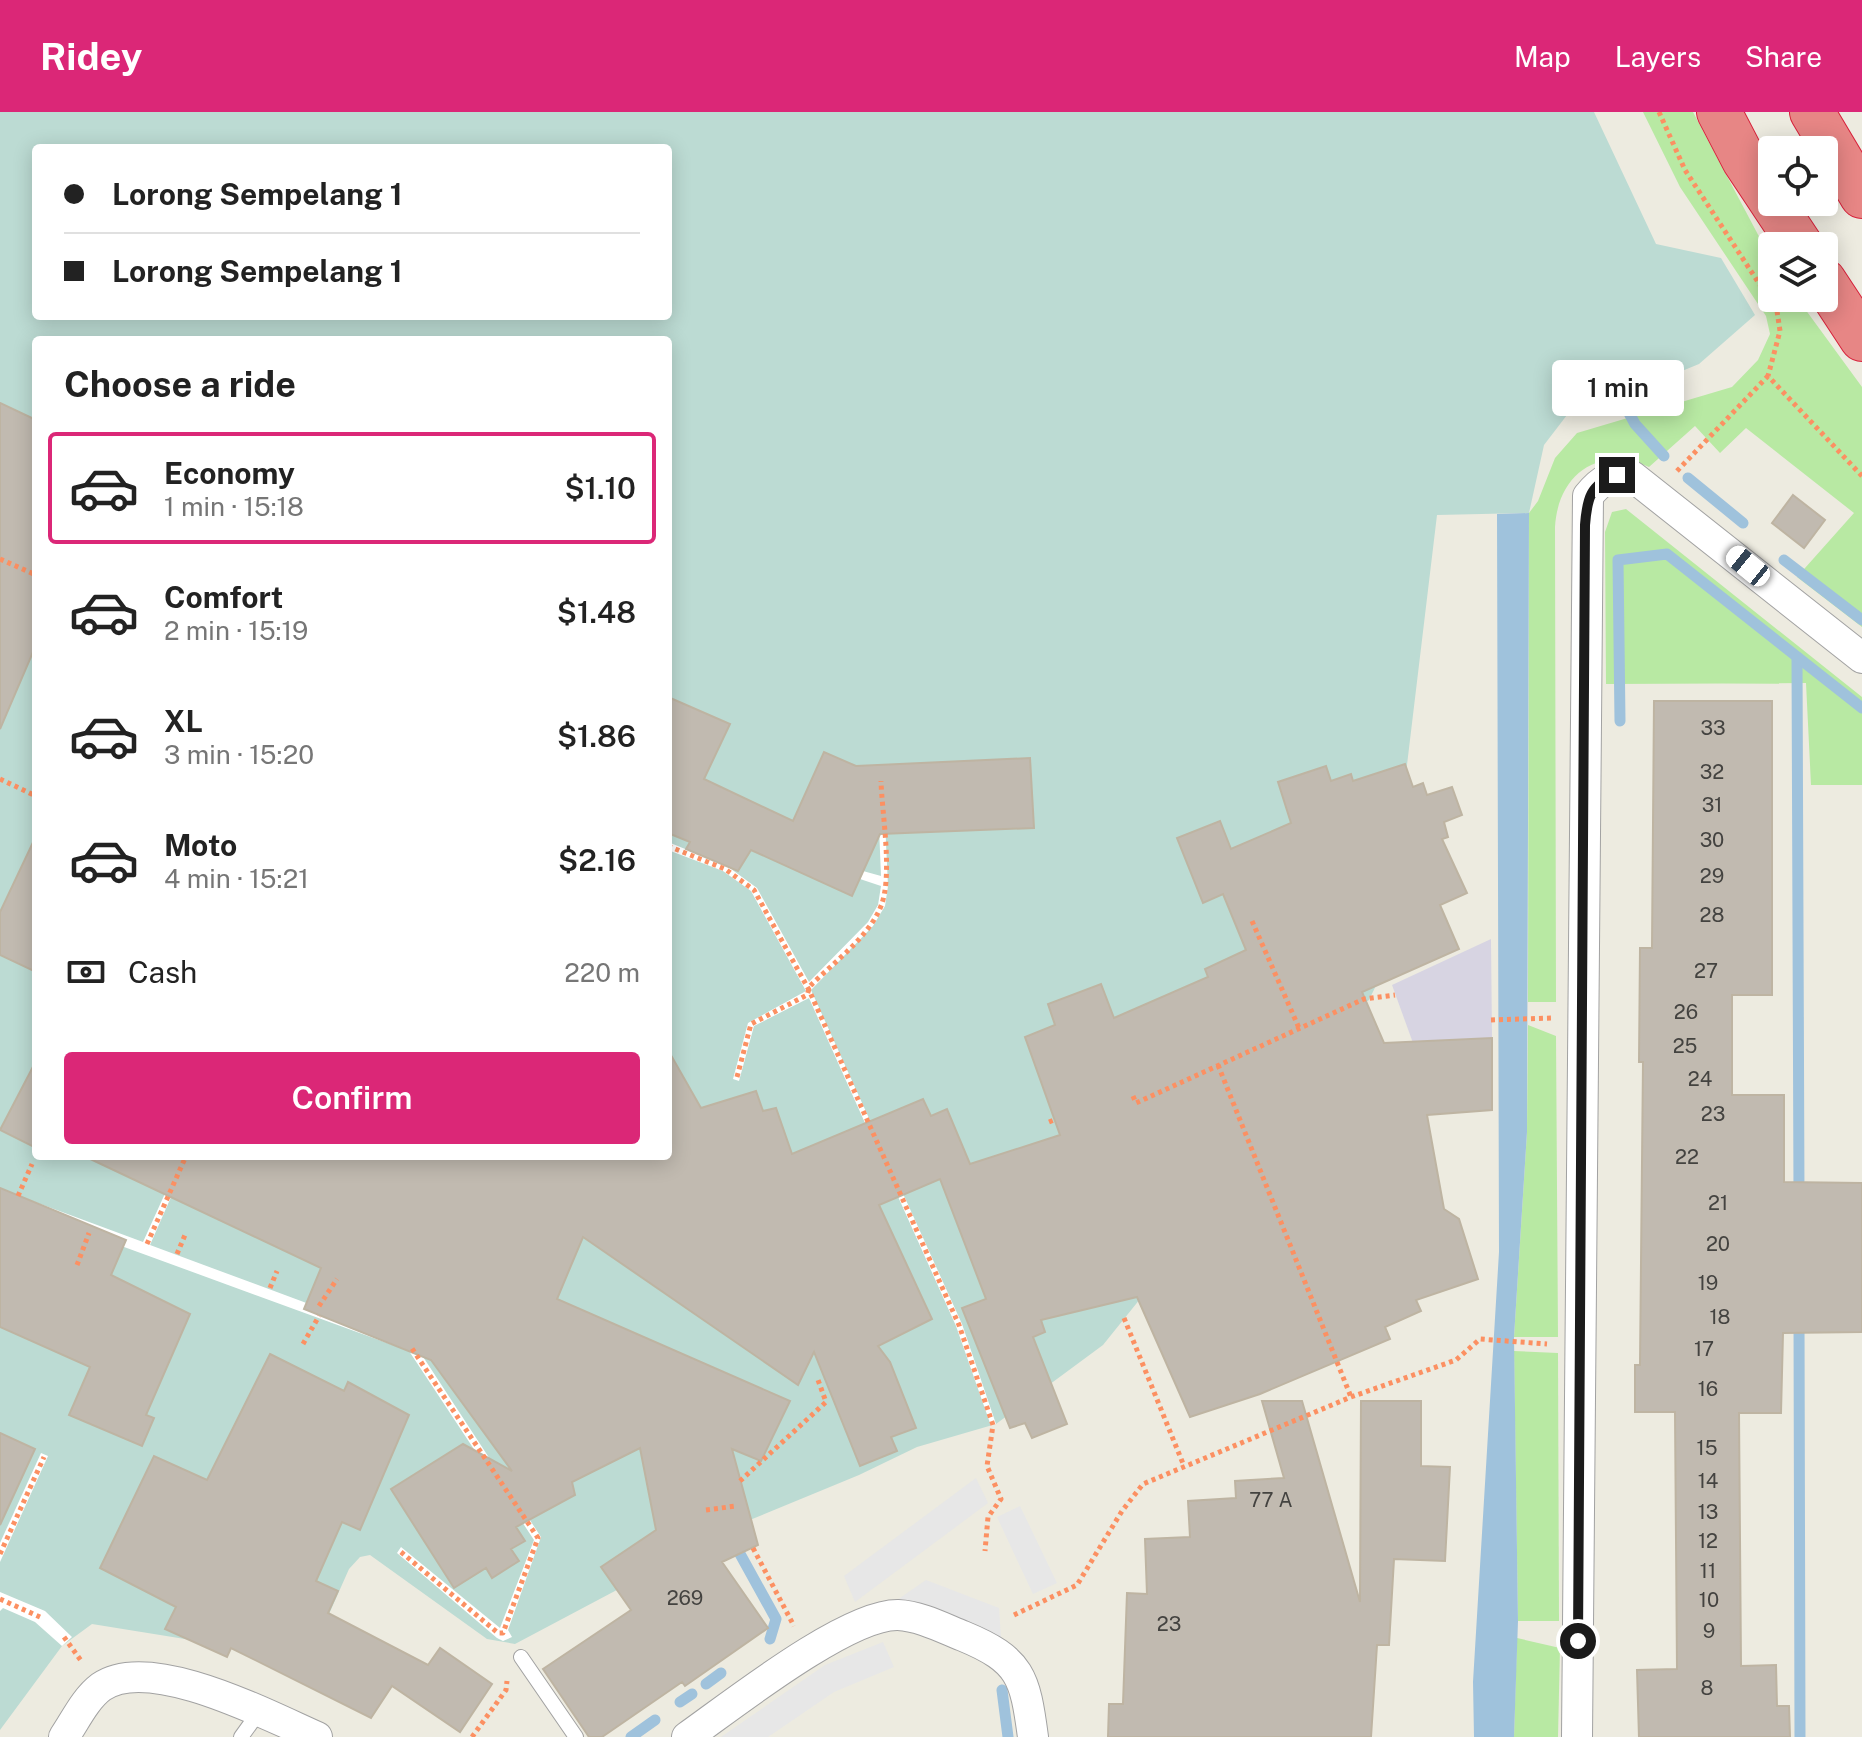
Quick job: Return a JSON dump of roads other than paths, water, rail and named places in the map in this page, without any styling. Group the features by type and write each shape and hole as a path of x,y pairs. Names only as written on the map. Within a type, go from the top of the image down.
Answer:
{"highway":[{"path":"1719,112 1744,160 1792,232"},
{"path":"1812,112 1862,196"},
{"path":"1838,302 1862,339"}],"street":[{"path":"1577,1737 1585,525 1588,496 1601,480 1617,475 1632,476 1657,492 1862,658"},
{"path":"687,1737 808,1651 877,1620 897,1615 927,1621 992,1648 1018,1669 1026,1688 1033,1737"},
{"path":"64,1737 100,1688 126,1675 162,1676 317,1737"}],"lane":[{"path":"521,1657 576,1737"},
{"path":"241,1737 259,1712"}],"waterway":[{"path":"1617,391 1635,424 1664,456"},
{"path":"1688,478 1743,523"},
{"path":"1620,721 1618,560 1667,554 1862,708"},
{"path":"1784,560 1862,620"},
{"path":"1797,657 1799,1196"},
{"path":"1799,1318 1800,1737"},
{"path":"734,1543 776,1619 770,1639"},
{"path":"706,1684 721,1673"},
{"path":"1002,1690 1008,1737"},
{"path":"680,1702 692,1694"},
{"path":"631,1737 655,1720"}]}
